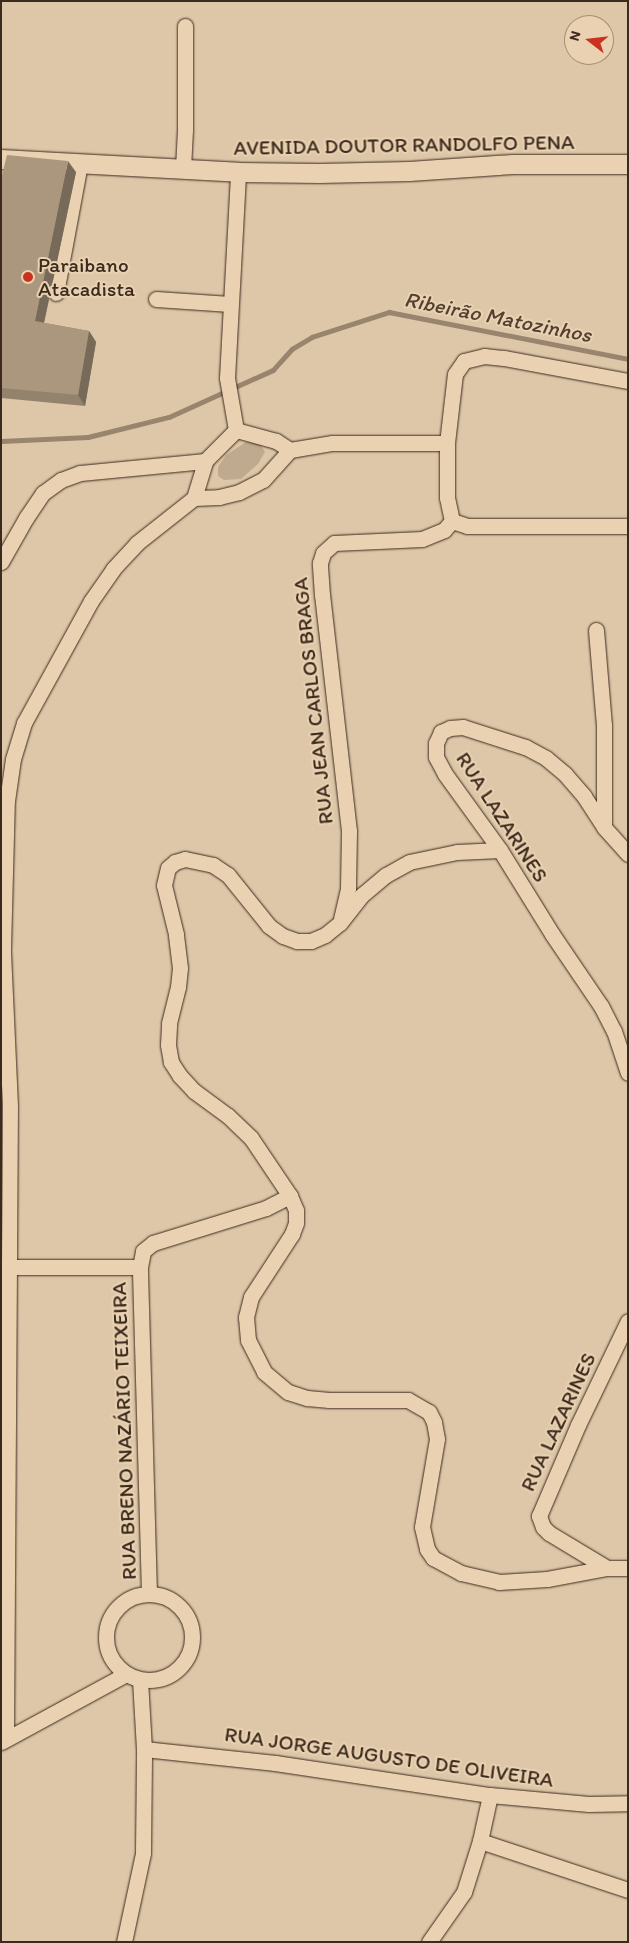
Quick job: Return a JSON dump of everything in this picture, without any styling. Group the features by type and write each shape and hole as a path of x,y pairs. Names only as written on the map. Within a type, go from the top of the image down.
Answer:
{"main road":[{"name":"AVENIDA DOUTOR RANDOLFO PENA","path":"1,159 238,172 372,172 513,164 628,164"}],"street":[{"path":"183,168 185,26"},
{"path":"56,293 80,163"},
{"path":"236,430 226,378 238,172"},
{"path":"156,298 230,304"},
{"path":"628,381 504,358 473,357 459,366 455,374 447,443 447,498 452,521 467,526 628,526"},
{"path":"236,430 276,440 290,450"},
{"path":"194,498 205,461 236,430"},
{"path":"124,1942 143,1853 144,1750 133,1677 4,1740 6,1106 3,949 7,801 13,759 24,723 91,601 113,569 137,543 194,498 239,492 263,480 290,450 332,443 447,443"},
{"path":"1,562 26,518 43,493 61,480 80,473 205,461"},
{"name":"RUA JEAN CARLOS BRAGA","path":"340,923 348,888 349,831 320,563 323,553 334,543 422,538 444,530 452,521"},
{"path":"596,630 604,725 604,827"},
{"name":"RUA LAZARINES","path":"628,854 604,827 584,796 565,774 546,758 525,747 463,727 450,728 441,732 436,743 436,757 500,850 552,934 601,1006 614,1032 628,1073"},
{"path":"500,850 457,852 409,862 386,876 362,895 340,923 325,935 311,941 297,941 283,936 269,926 228,875 214,865 185,860 175,862 168,868 165,876 165,895 176,934 180,968 178,987 169,1024 168,1044 171,1062 180,1076 194,1091 228,1116 252,1138 290,1196 296,1210 294,1228 251,1297 246,1317 248,1340 264,1372 288,1392 306,1398 329,1400 408,1400 429,1412 434,1422 437,1439 422,1527 427,1549 443,1565 461,1573 499,1582 547,1579 607,1568 628,1568"},
{"path":"6,1267 140,1267 143,1251 153,1243 266,1208 290,1196"},
{"name":"RUA BRENO NAZÁRIO TEIXEIRA","path":"140,1267 149,1594"},
{"name":"RUA LAZARINES","path":"607,1568 550,1533 543,1527 539,1516 578,1425 628,1321"},
{"name":"RUA BRENO NAZÁRIO TEIXEIRA","path":"149,1594 164,1596 176,1603 186,1614 191,1628 192,1642 188,1656 174,1672 154,1680 133,1677 116,1665 108,1653 105,1639 107,1625 113,1612 123,1602 136,1596 149,1594"},
{"name":"RUA JORGE AUGUSTO DE OLIVEIRA","path":"144,1750 275,1763 490,1795 589,1804 628,1803"},
{"path":"432,1940 464,1892 480,1841 490,1795"},
{"path":"480,1841 628,1890"}],"shaded area":[{"path":"246,442 260,443 265,452 258,464 241,479 224,480 218,476 218,467 226,455"}],"building":[{"name":"Paraibano Atacadista","path":"7,155 68,161 35,321 89,331 78,395 1,388 1,179"}],"waterway":[{"name":"Ribeirão Matozinhos","path":"1,441 88,437 169,417 273,370 292,349 312,337 389,312 628,359"}],"place":[{"name":"Paraibano Atacadista","path":"28,277"}]}
